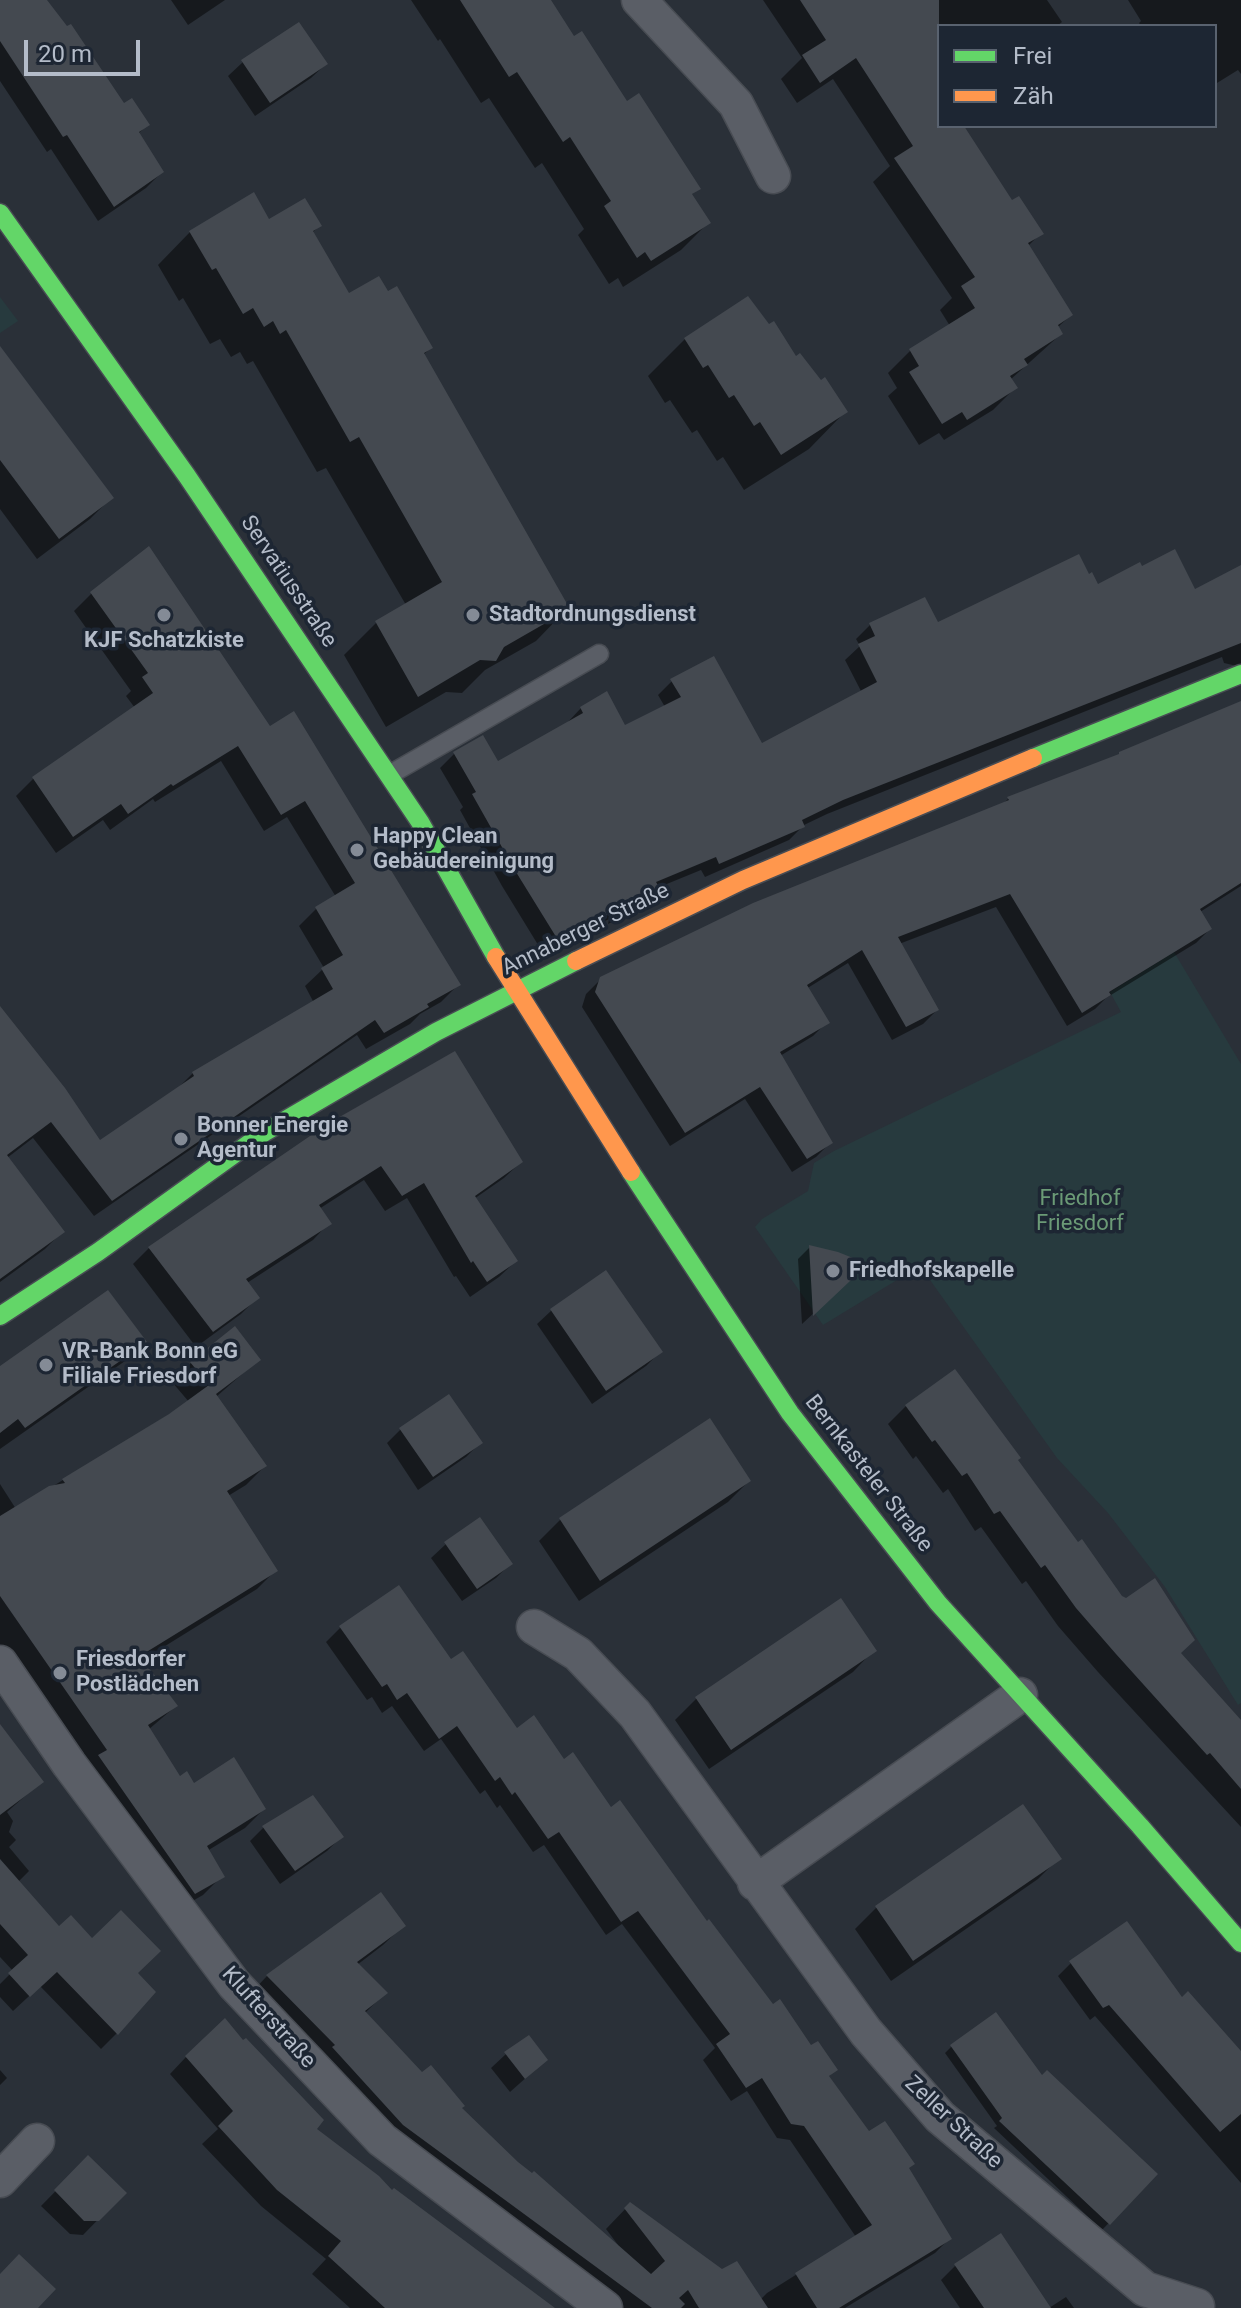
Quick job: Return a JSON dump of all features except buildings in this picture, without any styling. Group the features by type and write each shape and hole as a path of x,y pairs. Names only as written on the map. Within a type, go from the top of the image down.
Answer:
{"street":[{"path":"639,0 736,104 773,176"},
{"name":"Servatiusstraße","path":"0,213 187,476 389,775 420,822 515,991"},
{"name":"Annaberger Straße","path":"0,1316 98,1252 265,1132 436,1032 515,991 743,880 1108,726 1241,674"},
{"name":"Bernkasteler Straße","path":"515,991 663,1223 790,1413 938,1603 1140,1826 1241,1943"},
{"name":"Zeller Straße","path":"534,1627 578,1654 635,1714 866,2032 940,2117 1145,2289 1198,2307"},
{"name":"Klufterstraße","path":"0,1663 89,1790 234,1984 382,2140 605,2308"},
{"path":"755,1883 1020,1695"},
{"path":"0,2180 37,2141"}],"lane":[{"path":"389,775 599,654"}],"green space":[{"path":"0,297 18,321 0,333"},
{"name":"Friedhof Friesdorf","path":"1174,952 1241,1064 1241,1703 1238,1705 1165,1587 1108,1513 1057,1458 920,1266 823,1325 755,1227 762,1219 808,1191 814,1163 1121,1012 1110,992"}],"traffic: fast":[{"path":"0,213 187,476 420,822 496,957"},
{"path":"1033,758 1241,674"},
{"path":"0,1316 98,1252 265,1132 436,1032 576,961"},
{"path":"631,1172 790,1413 938,1603 1140,1826 1241,1943"}],"traffic: slow":[{"path":"576,961 743,880 1033,758"},
{"path":"496,957 631,1172"}],"place":[{"name":"KJF Schatzkiste","path":"164,615"},
{"name":"Stadtordnungsdienst","path":"473,615"},
{"name":"Happy Clean Gebäudereinigung","path":"357,850"},
{"name":"Bonner Energie Agentur","path":"181,1139"},
{"name":"Friedhofskapelle","path":"833,1271"},
{"name":"VR-Bank Bonn eG Filiale Friesdorf","path":"46,1365"},
{"name":"Friesdorfer Postlädchen","path":"60,1673"}]}
